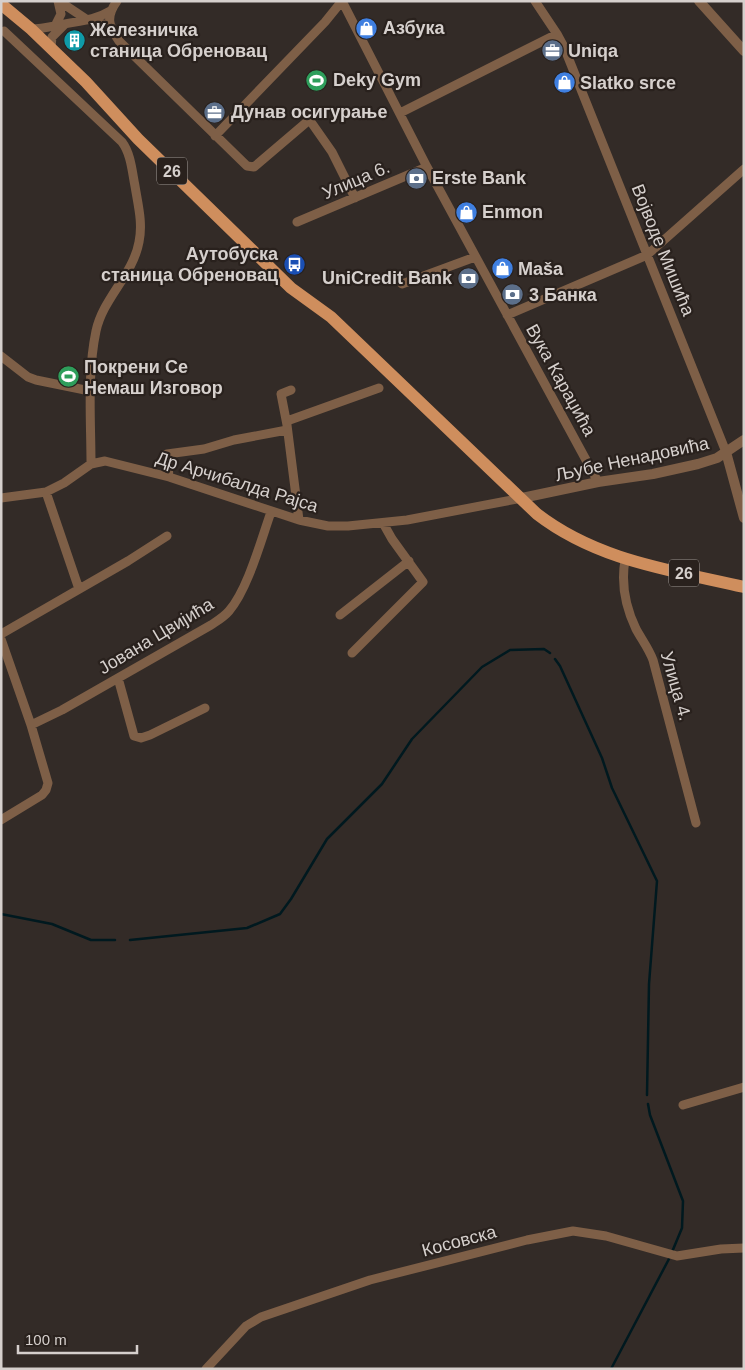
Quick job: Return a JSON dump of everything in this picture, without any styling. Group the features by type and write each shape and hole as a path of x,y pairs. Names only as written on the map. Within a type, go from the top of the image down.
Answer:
{"main road":[{"name":"26","path":"1,4 50,47 102,99 138,139 291,288 331,317 537,514 566,534 602,552 625,560 744,587"}],"street":[{"path":"59,1 89,20 111,26"},
{"path":"55,26 61,14 59,1"},
{"path":"31,29 42,29 100,17 110,11 117,1"},
{"path":"216,136 326,22 342,1"},
{"name":"Вука Караџића","path":"342,1 427,167 598,482"},
{"name":"Војводе Мишића","path":"535,1 557,34 577,76 726,452 744,518"},
{"path":"699,1 744,51"},
{"path":"110,11 111,26 120,42 247,166 254,168 308,121 311,122 332,152 355,198"},
{"path":"50,47 52,37 65,24"},
{"path":"1,498 46,492 64,483 91,464 90,391 94,340 100,316 129,268 139,244 140,215 129,156 122,142 4,31"},
{"path":"400,113 557,34"},
{"name":"Улица 6.","path":"297,222 427,167"},
{"path":"507,314 647,255 744,169"},
{"path":"402,284 475,257"},
{"path":"1,356 28,377 90,391"},
{"path":"169,477 167,454 204,449 287,425 379,388"},
{"path":"291,390 281,394 287,425 299,520"},
{"name":"Љубе Ненадовића","path":"522,498 598,482 683,468 712,460 744,440"},
{"name":"Др Арчибалда Рајса","path":"91,464 113,462 169,477 299,520 339,526 383,523 522,498"},
{"path":"46,492 79,589"},
{"name":"Јована Цвијића","path":"31,725 62,710 211,625 230,610 243,588 271,512"},
{"path":"352,652 423,582 383,523"},
{"path":"1,634 167,536"},
{"name":"Улица 4.","path":"625,560 623,581 628,608 653,660 696,823"},
{"path":"340,615 409,561"},
{"path":"1,640 31,725 48,783 46,790 36,799 1,820"},
{"path":"118,678 134,736 141,738 150,735 205,708"},
{"path":"683,1105 744,1087"},
{"name":"Косовска","path":"206,1369 246,1326 261,1317 370,1280 527,1240 573,1231 606,1236 677,1256 721,1248 744,1248"}],"waterway":[{"path":"130,940 247,928 280,914 327,839 382,784 412,739 482,667 510,650 544,649 550,653"},
{"path":"555,659 560,666 602,758 612,788 657,881 649,984 647,1095"},
{"path":"1,914 52,924 91,940 115,940"},
{"path":"648,1104 650,1115 683,1201 682,1228 672,1252"},
{"path":"611,1369 670,1257"}],"place":[{"name":"Азбука","path":"367,28"},
{"name":"Железничка станица Обреновац","path":"74,40"},
{"name":"Uniqa","path":"552,51"},
{"name":"Deky Gym","path":"317,80"},
{"name":"Slatko srce","path":"564,83"},
{"name":"Дунав осигурање","path":"215,112"},
{"name":"Erste Bank","path":"416,178"},
{"name":"Enmon","path":"466,212"},
{"name":"Аутобуска станица Обреновац","path":"294,264"},
{"name":"Maša","path":"502,269"},
{"name":"UniCredit Bank","path":"468,278"},
{"name":"3 Банка","path":"513,295"},
{"name":"Покрени Се Немаш Изговор","path":"68,377"}]}
